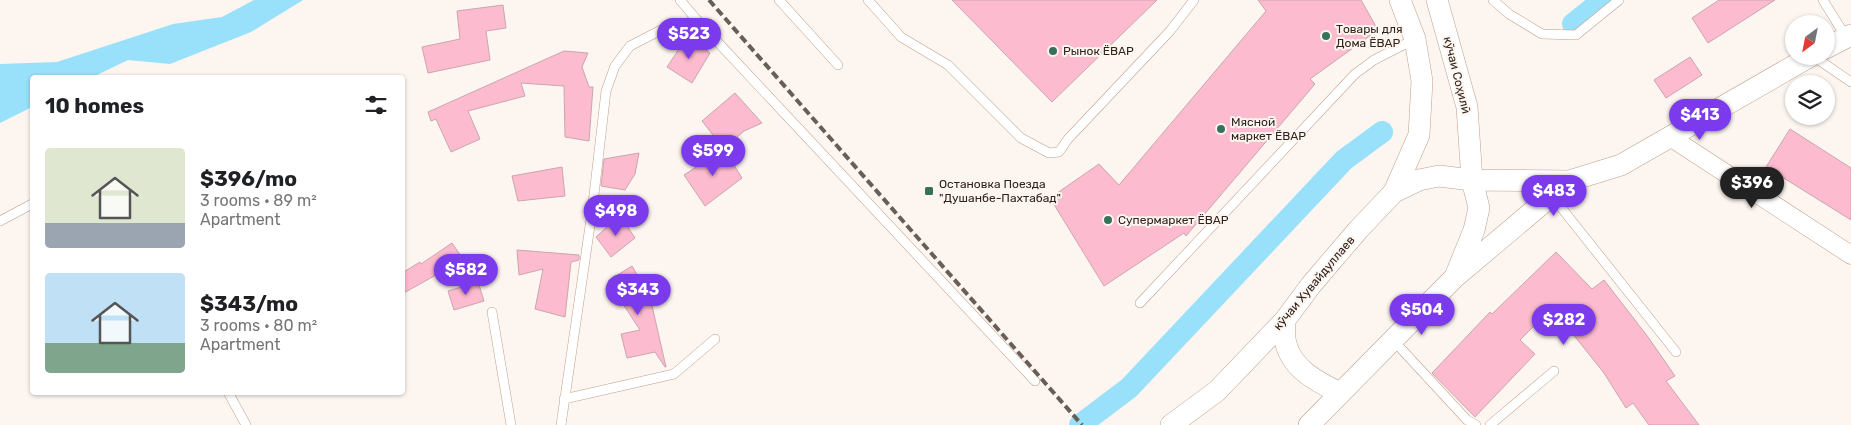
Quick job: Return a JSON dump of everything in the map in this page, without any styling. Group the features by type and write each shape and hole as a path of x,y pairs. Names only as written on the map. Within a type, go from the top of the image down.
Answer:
{"street":[{"path":"1394,192 1419,136 1422,80 1415,39 1400,0"},
{"name":"кӯчаи Соҳилӣ","path":"1437,0 1467,107 1472,180"},
{"path":"1835,43 1849,36"},
{"name":"кӯчаи Хувайдуллаев","path":"1171,425 1217,392 1285,320 1358,230 1394,192 1419,180 1439,176 1472,180 1569,181 1621,165 1796,65"},
{"path":"1670,137 1851,255"},
{"name":"кӯчаи Хувайдуллаев","path":"1454,277 1474,230 1480,208 1472,180"},
{"name":"кӯчаи Хувайдуллаев","path":"1309,425 1454,277 1569,181"},
{"path":"1285,320 1286,344 1298,366 1319,383 1340,393"}],"lane":[{"path":"680,0 1035,381"},
{"path":"779,0 838,65"},
{"path":"868,0 901,37 948,65 1021,138 1049,154 1058,152 1170,31 1194,0"},
{"path":"1493,0 1509,14 1542,34 1576,35 1619,0"},
{"path":"1823,0 1849,36"},
{"path":"561,425 592,212 606,91 615,66 630,46 661,30 697,20"},
{"path":"1140,303 1355,74 1374,60 1415,39"},
{"path":"1826,65 1851,82"},
{"path":"1552,196 1676,352"},
{"path":"0,221 30,205"},
{"path":"492,312 511,425"},
{"path":"564,399 674,374 715,339"},
{"path":"1393,340 1467,420 1476,425"},
{"path":"1490,425 1554,371"},
{"path":"230,395 246,425"}],"water":[{"path":"254,0 303,0 251,32 170,64 128,60 97,75 30,75 30,108 0,123 0,64 57,62 173,24 222,17"}],"building":[{"name":"Рынок ЁВАР","path":"952,0 1157,0 1052,102"},
{"path":"1258,0 1361,0 1378,30 1310,79 1315,84 1186,236 1184,233 1104,286 1050,198 1099,164 1119,185 1266,11"},
{"path":"1719,0 1775,0 1708,43 1692,18"},
{"path":"503,5 506,28 486,31 490,60 428,73 422,47 460,39 457,11"},
{"path":"687,37 710,53 692,83 667,67"},
{"path":"564,51 588,53 582,67 589,87 593,87 589,141 565,137 564,86 521,83 525,96 468,111 480,139 451,152 436,119 431,121 428,112"},
{"path":"1690,57 1702,75 1666,98 1654,80"},
{"path":"735,93 762,123 744,131 724,149 702,121"},
{"path":"1790,129 1851,168 1851,220 1766,167"},
{"path":"724,149 742,178 705,206 684,175"},
{"path":"639,153 635,174 625,190 601,186 604,159"},
{"path":"562,167 565,196 518,201 512,176"},
{"path":"620,215 635,238 611,257 596,237"},
{"path":"452,243 463,259 437,276 405,292 405,271 420,262 421,264"},
{"path":"517,250 579,255 579,260 571,262 565,317 535,309 543,269 519,275"},
{"path":"1556,252 1592,289 1604,280 1675,376 1666,381 1699,425 1649,425 1633,403 1626,408 1604,373 1552,308 1520,340 1535,354 1475,417 1432,373 1490,312 1492,314"},
{"path":"632,266 650,297 666,367 655,352 627,358 621,334 640,330 608,281"},
{"path":"478,282 484,301 454,310 448,291"}],"waterway":[{"path":"1573,24 1603,0"},
{"path":"1080,425 1129,388 1344,160 1382,132"}],"railway":[{"path":"709,0 1082,425"}],"place":[{"name":"Товары для Дома ЁВАР","path":"1326,36"},
{"name":"Рынок ЁВАР","path":"1053,51"},
{"name":"Мясной маркет ЁВАР","path":"1221,129"},
{"name":"Остановка Поезда \"Душанбе-Пахтабад\"","path":"929,191"},
{"name":"Супермаркет ЁВАР","path":"1108,220"}]}
